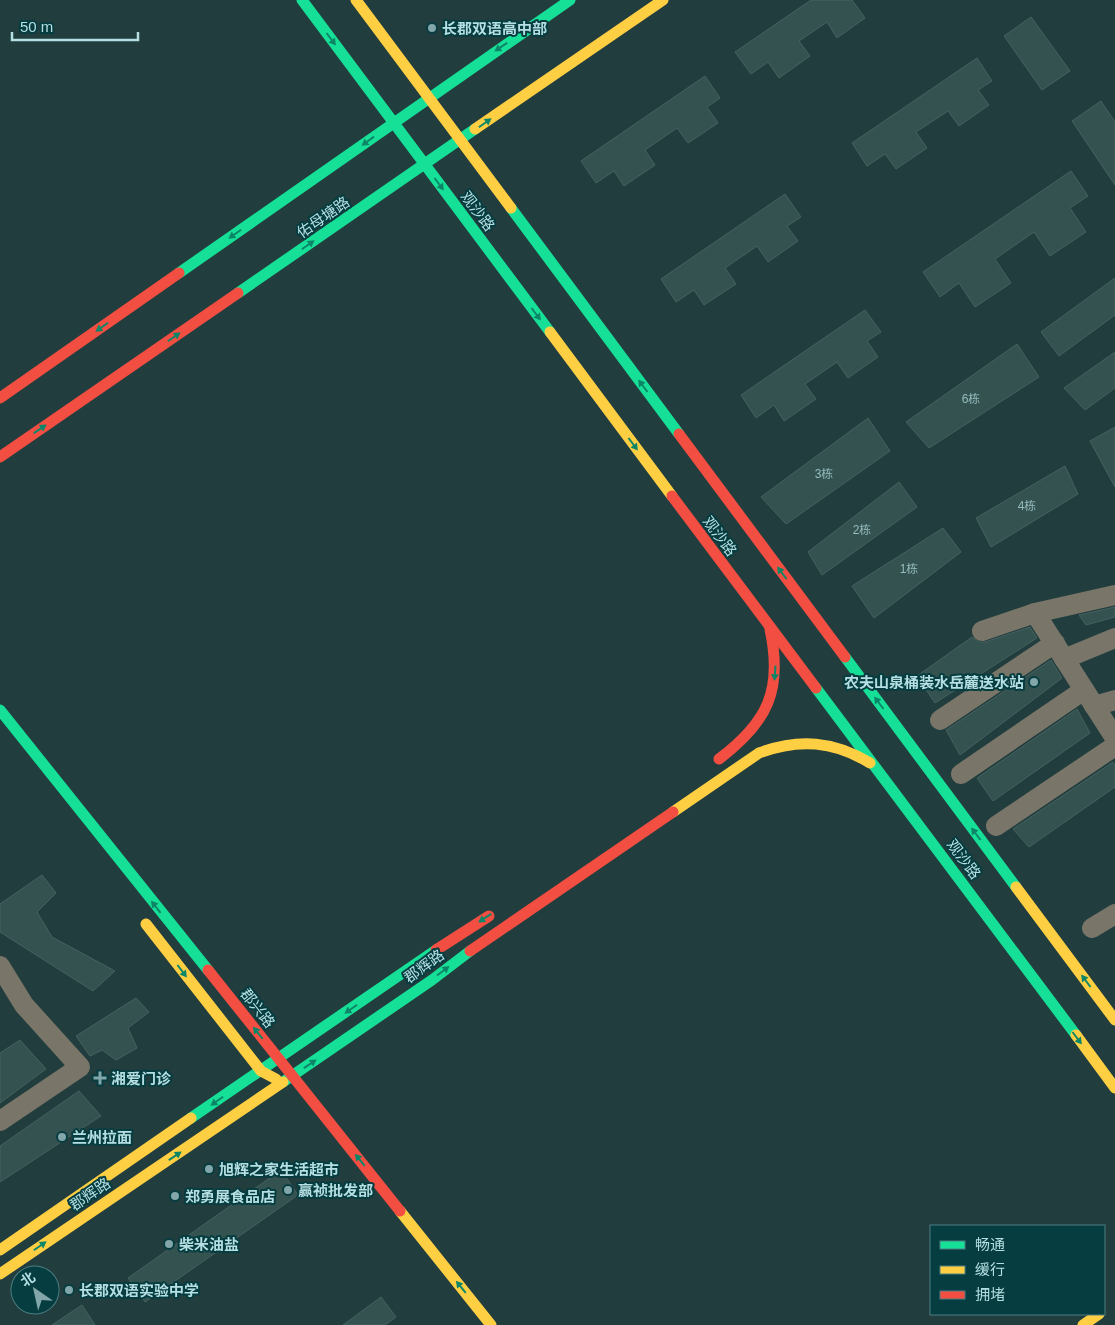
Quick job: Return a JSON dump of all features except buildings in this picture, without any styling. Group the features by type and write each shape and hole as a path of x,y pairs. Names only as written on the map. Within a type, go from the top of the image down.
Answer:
{"main road":[{"name":"观沙路","path":"302,0 1115,1088"},
{"name":"观沙路","path":"356,0 1115,1020"},
{"path":"0,398 570,0"},
{"name":"佑母塘路","path":"0,457 663,0"},
{"path":"710,765 747,739 764,718 773,690 775,675 773,641 769,625"},
{"name":"郡兴路","path":"0,710 279,1058 288,1079 476,1325"},
{"name":"郡辉路","path":"0,1274 288,1079 432,980 498,930 759,753 788,743 823,743 850,751 877,768"},
{"name":"郡辉路","path":"0,1250 497,910"},
{"name":"郡兴路","path":"136,911 261,1071 288,1079 491,1325"},
{"path":"1083,1325 1098,1315"}],"street":[{"path":"982,631 1035,613 1115,595"},
{"path":"1035,613 1115,738"},
{"path":"940,720 1060,651 1115,638"},
{"path":"961,774 1089,698 1115,700"},
{"path":"996,826 1115,746"},
{"path":"1092,928 1115,914"},
{"path":"0,966 24,1006 80,1067 0,1121"}],"traffic: fast":[{"path":"302,0 550,332"},
{"path":"179,273 570,0"},
{"path":"238,293 475,129"},
{"path":"511,208 679,434"},
{"path":"845,657 1016,887"},
{"path":"816,688 1076,1035"},
{"path":"0,710 208,970"},
{"path":"191,1118 436,950"},
{"path":"283,1082 432,980 470,951"}],"traffic: slow":[{"path":"356,0 511,208"},
{"path":"475,129 663,0"},
{"path":"550,332 672,496"},
{"path":"673,812 759,753 774,748 802,744 830,746 870,763"},
{"path":"1016,887 1115,1020"},
{"path":"146,924 261,1071 276,1079"},
{"path":"1076,1035 1115,1088"},
{"path":"0,1274 283,1082"},
{"path":"0,1250 191,1118"},
{"path":"400,1211 491,1325"},
{"path":"1083,1325 1098,1315"}],"traffic: jam":[{"path":"0,398 179,273"},
{"path":"0,457 238,293"},
{"path":"679,434 845,657"},
{"path":"672,496 816,688"},
{"path":"719,759 749,732 760,718 768,703 774,670 774,651 770,629"},
{"path":"470,951 673,812"},
{"path":"436,950 489,916"},
{"path":"208,970 400,1211"}],"place":[{"name":"长郡双语高中部","path":"432,28"},
{"name":"农夫山泉桶装水岳麓送水站","path":"1034,682"},
{"name":"湘爱门诊","path":"100,1078"},
{"name":"兰州拉面","path":"62,1137"},
{"name":"旭辉之家生活超市","path":"209,1169"},
{"name":"赢祯批发部","path":"288,1190"},
{"name":"郑勇展食品店","path":"175,1196"},
{"name":"柴米油盐","path":"169,1244"},
{"name":"长郡双语实验中学","path":"69,1290"}]}
